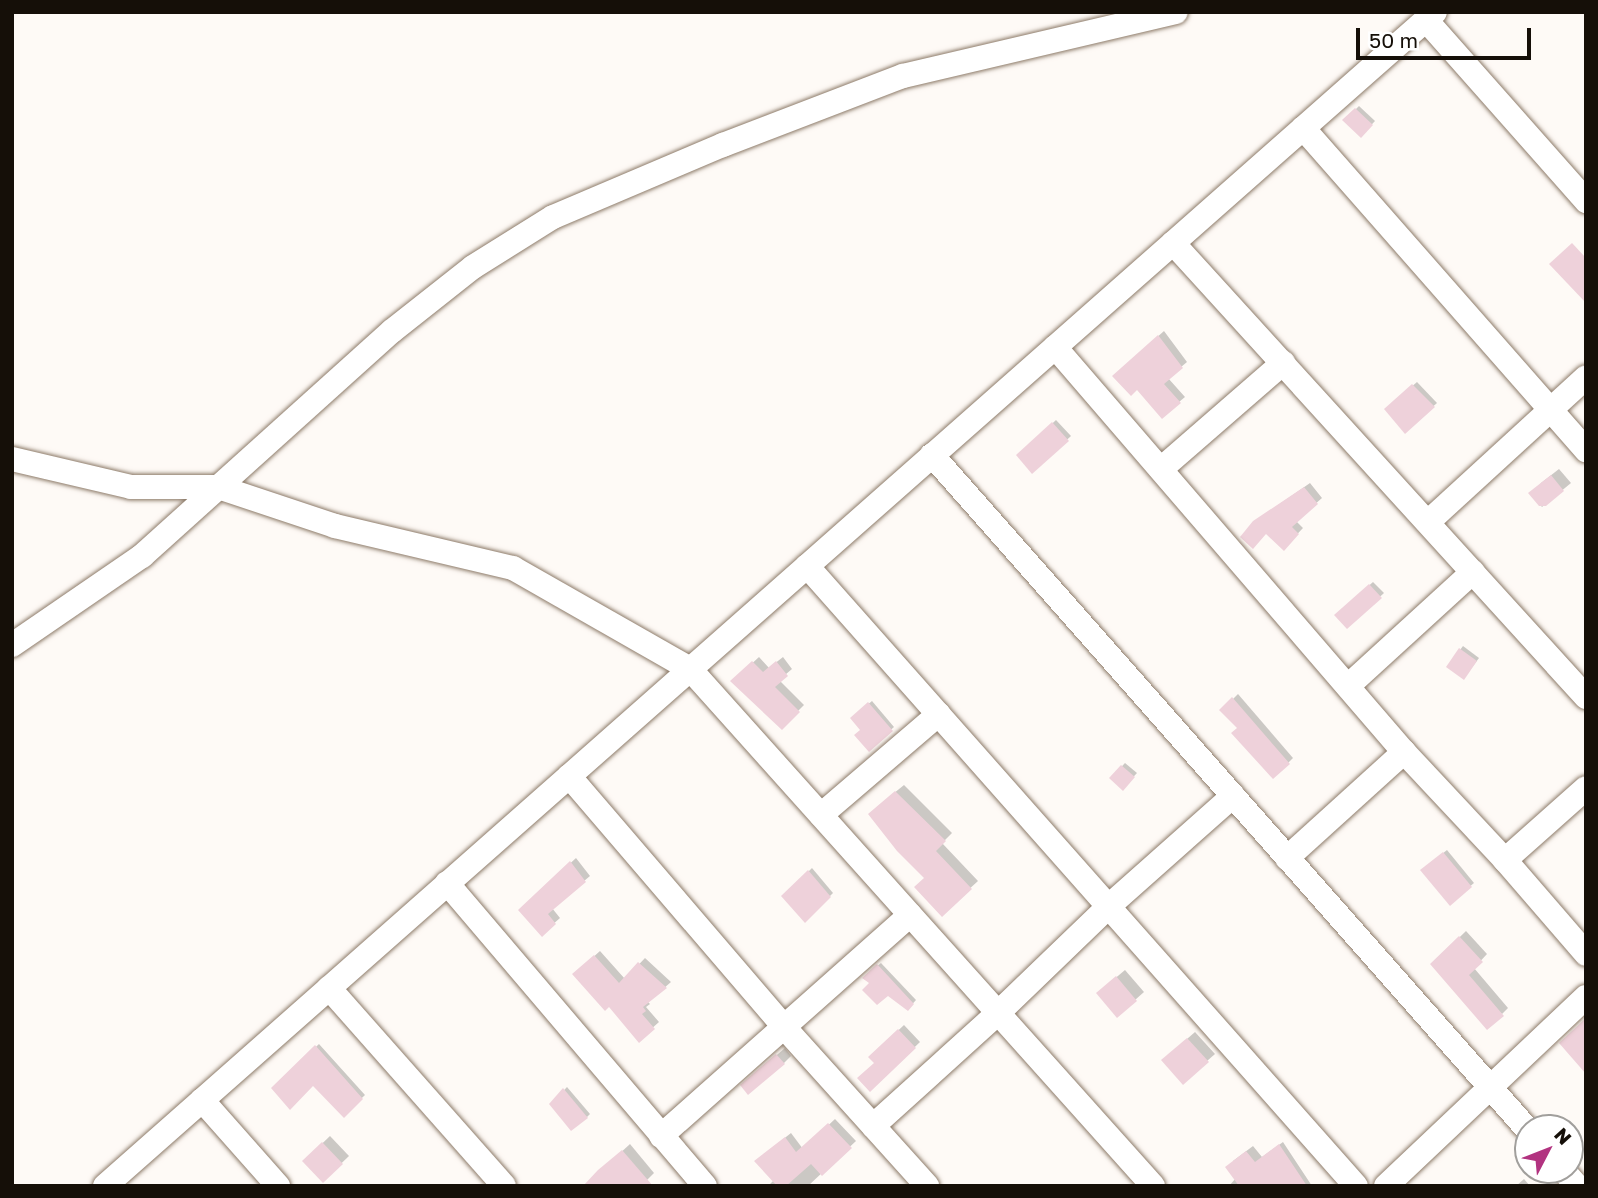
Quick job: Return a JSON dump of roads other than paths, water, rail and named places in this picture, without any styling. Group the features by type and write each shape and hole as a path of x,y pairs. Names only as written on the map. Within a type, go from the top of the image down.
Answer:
{"street":[{"path":"12,645 142,556 392,331 472,267 553,217 723,145 903,76 1176,12"},
{"path":"116,1182 202,1100 1431,16 1586,201"},
{"path":"1303,128 1586,450"},
{"path":"1173,243 1586,697"},
{"path":"1055,347 1404,752 1505,860 1586,954"},
{"path":"1161,469 1283,363"},
{"path":"1428,522 1586,377"},
{"path":"932,455 1514,1114"},
{"path":"12,459 131,487 218,487 335,526 513,568 690,670 1153,1186"},
{"path":"807,566 1356,1186"},
{"path":"1348,686 1473,572"},
{"path":"821,815 939,714"},
{"path":"1287,858 1404,752"},
{"path":"569,776 784,1027 927,1186"},
{"path":"1505,860 1586,789"},
{"path":"873,1126 998,1013 1109,906 1233,796"},
{"path":"447,883 705,1186"},
{"path":"661,1136 911,915"},
{"path":"329,988 504,1186"},
{"path":"1387,1186 1586,997"},
{"path":"202,1100 278,1186"}]}
